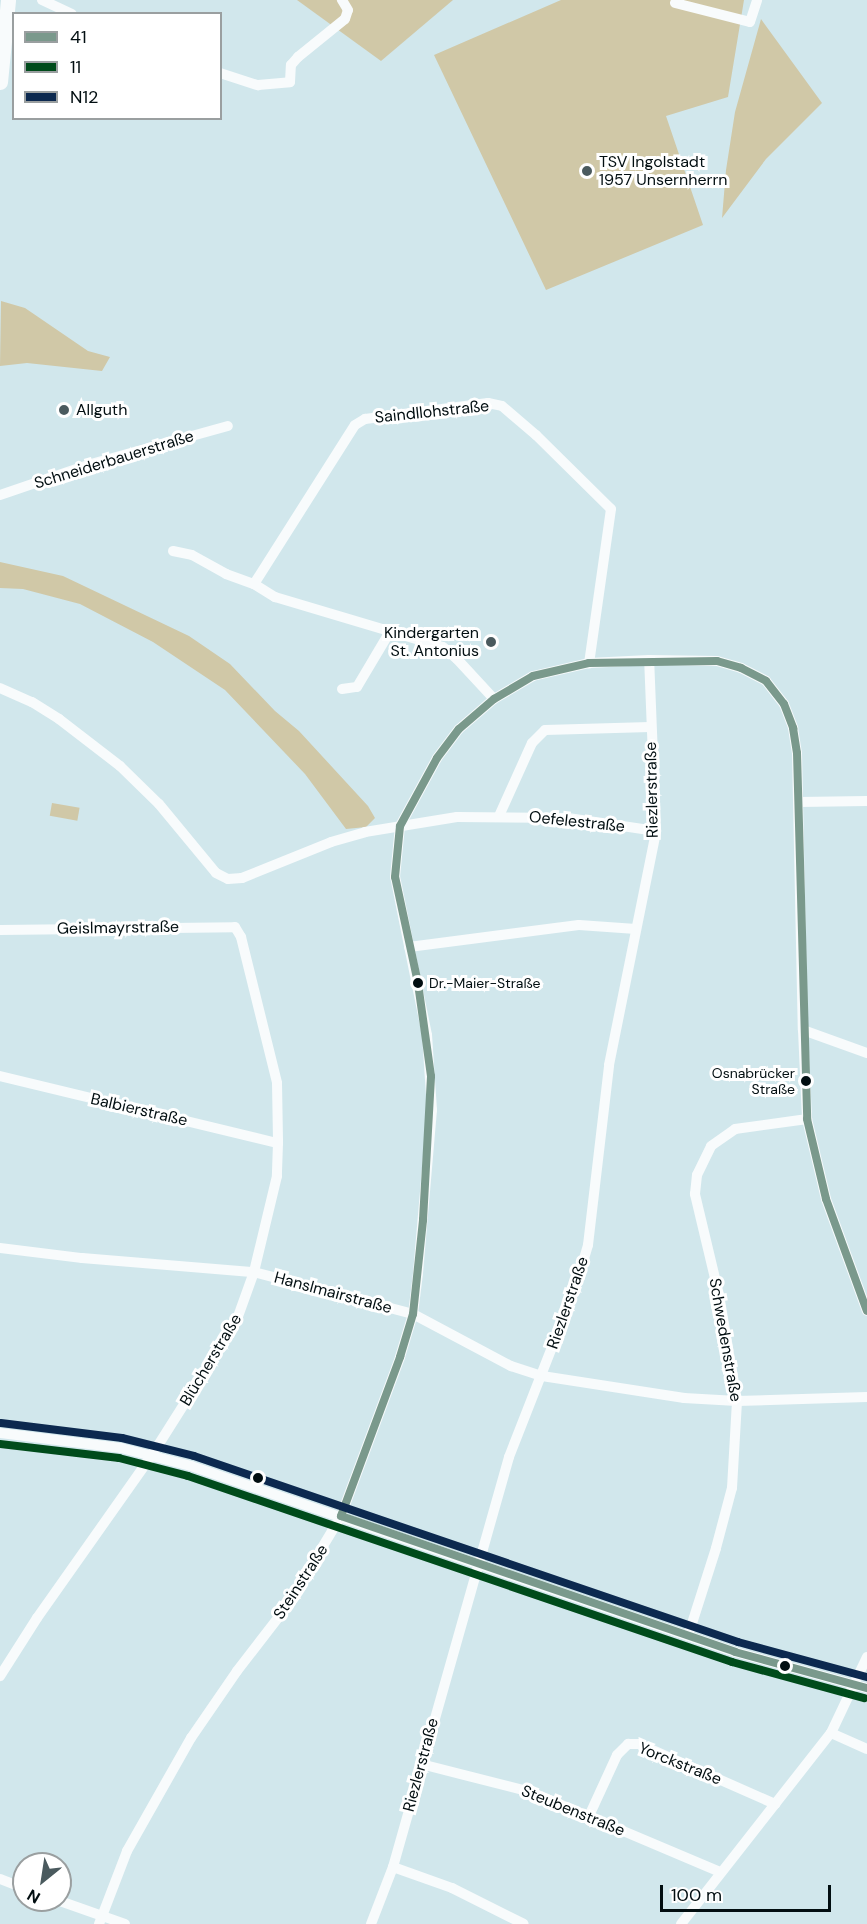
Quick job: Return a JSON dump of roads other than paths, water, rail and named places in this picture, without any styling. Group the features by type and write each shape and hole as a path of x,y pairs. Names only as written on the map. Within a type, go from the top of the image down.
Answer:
{"main road":[{"path":"0,82 8,0"}],"street":[{"path":"42,0 68,12"},
{"path":"222,74 258,85 290,82 291,65 315,41 347,16 347,7 342,0"},
{"path":"675,3 750,22 757,0"},
{"name":"Saindllohstraße","path":"254,584 354,425 365,419 488,403 502,406 536,435 611,509 589,663"},
{"name":"Schneiderbauerstraße","path":"0,495 91,464 228,426"},
{"path":"173,551 192,555 226,574 254,584 275,597 442,647 457,658 494,699"},
{"path":"342,689 357,687 389,633"},
{"name":"Steinstraße","path":"100,1920 127,1851 191,1738 237,1671 285,1609 315,1563 340,1516 400,1358 413,1314 425,1203 431,1076 428,1035 395,877 400,826 437,758 459,729 494,699 533,676 589,663 648,660 717,661 741,668 766,681 784,704 793,728 799,802 802,1030 807,1119 826,1199 867,1311"},
{"name":"Riezlerstraße","path":"371,1924 393,1867 508,1457 575,1289 588,1245 609,1065 656,831 648,660"},
{"name":"Oefelestraße","path":"0,688 32,702 59,719 120,766 159,804 216,873 228,879 242,878 331,842 365,832 457,817 568,818 656,831"},
{"path":"499,816 532,743 545,730 650,727"},
{"path":"799,802 867,801"},
{"path":"409,947 579,925 636,929"},
{"name":"Geislmayrstraße","path":"0,930 235,927"},
{"name":"Blücherstraße","path":"0,1676 37,1618 152,1455 236,1322 254,1272 277,1176 277,1083 241,937 235,927"},
{"path":"802,1030 867,1053"},
{"name":"Balbierstraße","path":"0,1076 278,1143"},
{"name":"Schwedenstraße","path":"688,1636 732,1488 737,1401 719,1295 695,1194 697,1175 711,1146 735,1129 807,1119"},
{"name":"Hanslmairstraße","path":"0,1248 82,1258 254,1272 413,1314 511,1366 542,1376 684,1398 737,1401 867,1396"},
{"path":"0,1432 152,1455 477,1562 688,1636 867,1688"},
{"path":"683,1924 720,1872 831,1733 867,1657"},
{"path":"831,1733 867,1749"},
{"name":"Yorckstraße","path":"589,1816 617,1755 628,1744 639,1744 775,1804"},
{"name":"Steubenstraße","path":"421,1764 531,1792 720,1872"},
{"path":"393,1867 453,1888 524,1924"},
{"path":"72,1907 100,1920 125,1924"}],"place":[{"name":"TSV Ingolstadt 1957 Unsernherrn","path":"587,171"},
{"name":"Allguth","path":"64,410"},
{"name":"Kindergarten St. Antonius","path":"491,642"},
{"name":"Dr.-Maier-Straße","path":"418,983"},
{"name":"Osnabrücker Straße","path":"806,1081"}]}
